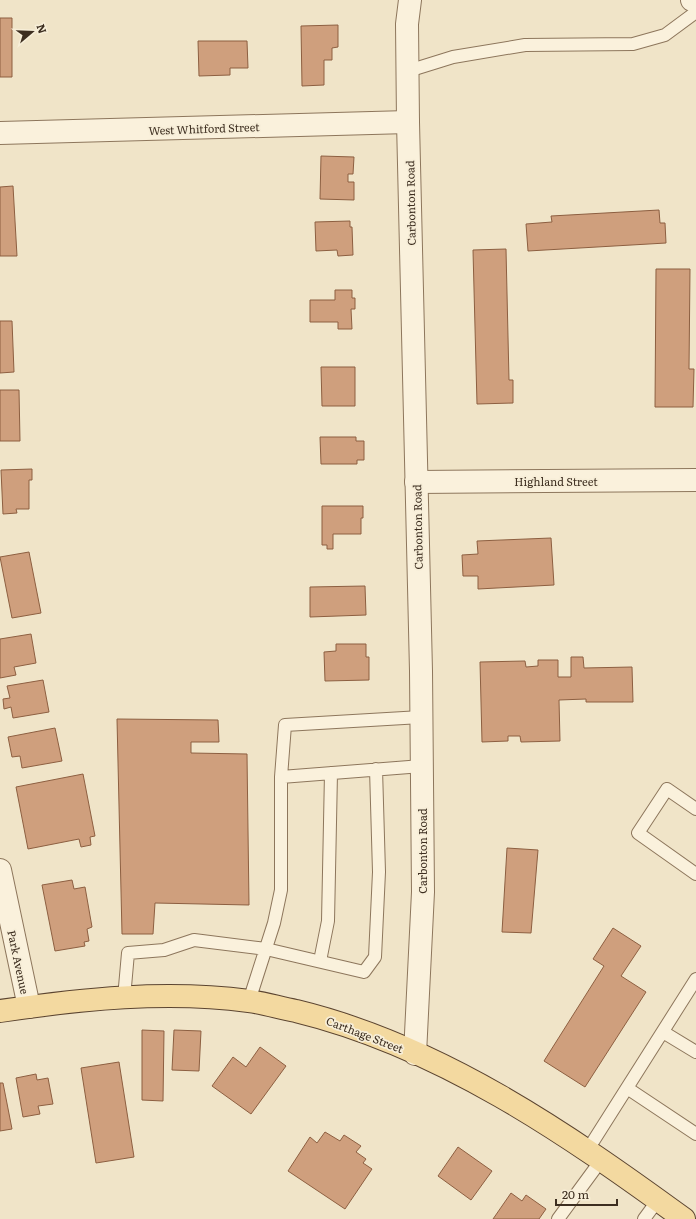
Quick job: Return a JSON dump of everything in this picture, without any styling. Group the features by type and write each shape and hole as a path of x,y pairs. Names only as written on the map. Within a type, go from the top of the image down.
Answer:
{"main road":[{"name":"Carthage Street","path":"0,1012 88,999 204,997 249,1001 326,1019 362,1031 461,1075 528,1112 594,1155 684,1219"}],"street":[{"name":"Carbonton Road","path":"410,0 407,24 408,122 422,766 423,892 415,1054"},
{"path":"692,0 696,2"},
{"name":"West Whitford Street","path":"0,134 408,122"},
{"name":"Highland Street","path":"416,482 696,480"},
{"name":"Park Avenue","path":"0,870 29,1007"}],"lane":[{"path":"408,71 453,57 525,45 633,44 665,35 696,12"},
{"path":"249,1001 266,949 281,890 281,777 286,725 421,717"},
{"path":"281,777 422,766"},
{"path":"124,998 128,953 164,950 194,940 266,949 364,972 375,957 378,872 376,769"},
{"path":"320,961 328,921 331,773"},
{"path":"696,809 667,789 638,833 696,874"},
{"path":"558,1219 594,1155 627,1088 696,980"},
{"path":"663,1032 696,1052"},
{"path":"627,1088 696,1134"},
{"path":"644,1219 658,1200"}],"building":[{"path":"0,18 12,18 12,77 0,77"},
{"path":"338,25 338,47 332,48 332,60 324,60 324,85 302,86 301,26"},
{"path":"198,41 247,41 248,68 230,68 230,75 199,76"},
{"path":"321,156 354,157 353,174 348,174 348,182 354,182 354,200 320,199"},
{"path":"13,186 17,256 0,256 0,187"},
{"path":"659,210 660,223 665,223 666,243 528,251 526,224 552,222 551,216"},
{"path":"350,221 350,227 352,227 353,255 338,256 337,250 316,251 315,222"},
{"path":"506,249 509,380 513,380 513,403 477,404 473,250"},
{"path":"656,269 690,269 689,369 694,369 693,407 655,407"},
{"path":"335,290 352,290 352,298 355,298 355,309 351,309 352,329 338,329 338,322 310,322 310,300 335,300"},
{"path":"0,321 12,321 14,372 0,373"},
{"path":"321,367 355,367 355,406 322,406"},
{"path":"0,390 19,390 20,441 0,441"},
{"path":"320,437 356,437 356,441 364,441 364,460 357,460 357,464 321,464"},
{"path":"32,469 32,480 29,480 29,509 16,509 17,513 3,514 1,470"},
{"path":"322,506 363,506 361,534 333,534 333,549 327,549 327,545 322,545"},
{"path":"551,538 554,585 478,589 478,576 463,576 462,555 478,554 477,541"},
{"path":"29,552 41,613 12,618 0,557"},
{"path":"365,586 366,615 310,617 310,587"},
{"path":"31,634 36,663 14,667 16,675 0,678 0,639"},
{"path":"336,644 366,644 366,657 369,657 369,680 325,681 324,652 336,651"},
{"path":"571,657 583,657 584,668 632,667 633,702 586,702 586,699 559,700 560,741 521,742 520,736 508,736 508,741 482,742 480,662 525,661 526,667 538,666 538,660 558,660 558,677 571,677"},
{"path":"43,680 49,712 13,718 11,707 4,709 3,699 10,698 7,686"},
{"path":"117,719 218,720 219,742 191,742 191,753 247,754 249,905 155,903 153,934 122,934"},
{"path":"55,728 62,761 22,768 20,756 12,757 8,737"},
{"path":"83,774 95,836 90,837 91,845 81,847 79,839 28,849 16,787"},
{"path":"507,848 538,850 531,933 502,932"},
{"path":"72,880 74,889 85,887 92,927 87,929 89,941 84,942 85,946 55,951 42,885"},
{"path":"613,928 641,946 621,976 646,992 585,1087 544,1061 604,966 593,959"},
{"path":"142,1030 164,1031 163,1101 142,1100"},
{"path":"174,1030 201,1031 199,1071 172,1070"},
{"path":"260,1047 286,1066 251,1114 212,1086 233,1057 246,1067"},
{"path":"119,1062 134,1157 96,1163 81,1068"},
{"path":"36,1074 37,1080 48,1078 53,1104 38,1106 40,1114 23,1117 16,1078"},
{"path":"0,1083 3,1083 12,1129 0,1131"},
{"path":"325,1132 340,1141 344,1135 361,1146 356,1152 366,1159 363,1163 372,1169 345,1209 288,1171 310,1137 317,1143"},
{"path":"458,1147 492,1171 471,1200 438,1176"},
{"path":"511,1193 522,1201 526,1195 546,1209 539,1219 493,1219"}]}
